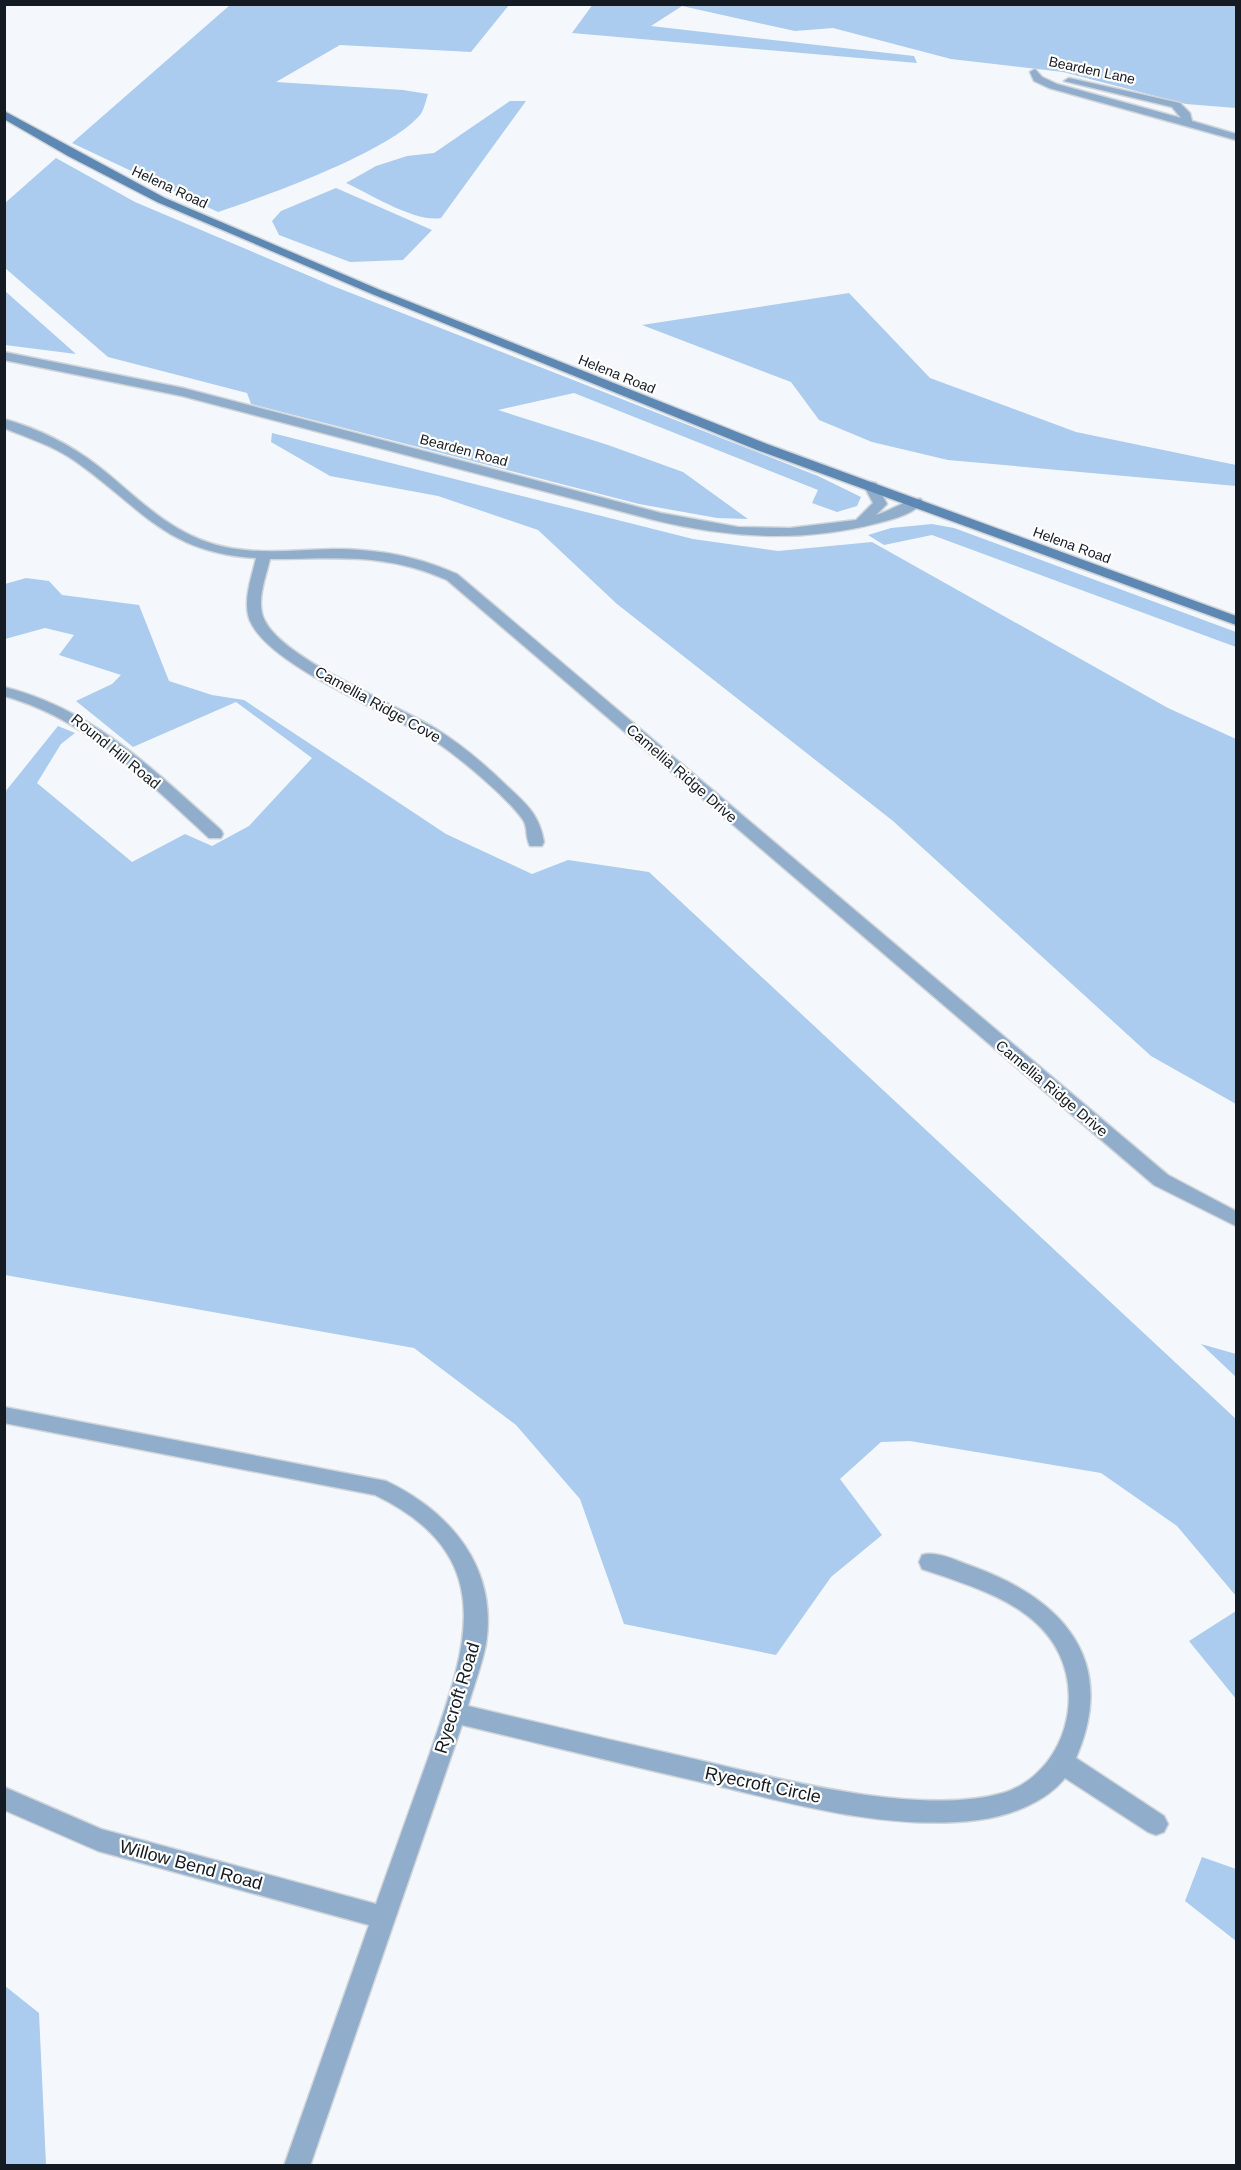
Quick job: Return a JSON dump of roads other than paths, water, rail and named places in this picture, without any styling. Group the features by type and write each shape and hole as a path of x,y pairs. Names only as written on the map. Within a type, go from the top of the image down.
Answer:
{"main road":[{"name":"Helena Road","path":"4,114 112,175 210,222 668,411 1236,621"}],"street":[{"name":"Bearden Lane","path":"1187,122 1185,113 1176,105 1035,72 1038,80 1053,86 1236,137"},
{"name":"Bearden Road","path":"4,356 96,372 183,392 685,523 736,532 776,534 823,531 902,512 916,502"},
{"name":"Camellia Ridge Drive","path":"4,423 76,456 177,536 210,548 264,555 347,552 394,556 439,569 464,585 1161,1180 1236,1219"},
{"path":"856,524 877,510 880,504 871,486"},
{"name":"Camellia Ridge Cove","path":"264,555 254,611 262,630 270,640 296,659 406,717 464,755 527,814 533,823 536,842"},
{"name":"Round Hill Road","path":"4,691 34,698 75,717 215,834"},
{"name":"Ryecroft Road","path":"4,1414 379,1487 410,1502 441,1528 455,1545 470,1575 477,1621 475,1643 455,1713 297,2166"},
{"name":"Ryecroft Circle","path":"455,1713 836,1802 935,1811 970,1810 998,1805 1035,1790 1063,1763 1078,1721 1081,1701 1080,1677 1062,1637 1049,1621 1013,1594 930,1562"},
{"path":"1063,1763 1156,1824"},
{"name":"Willow Bend Road","path":"4,1798 98,1840 382,1917"}]}
